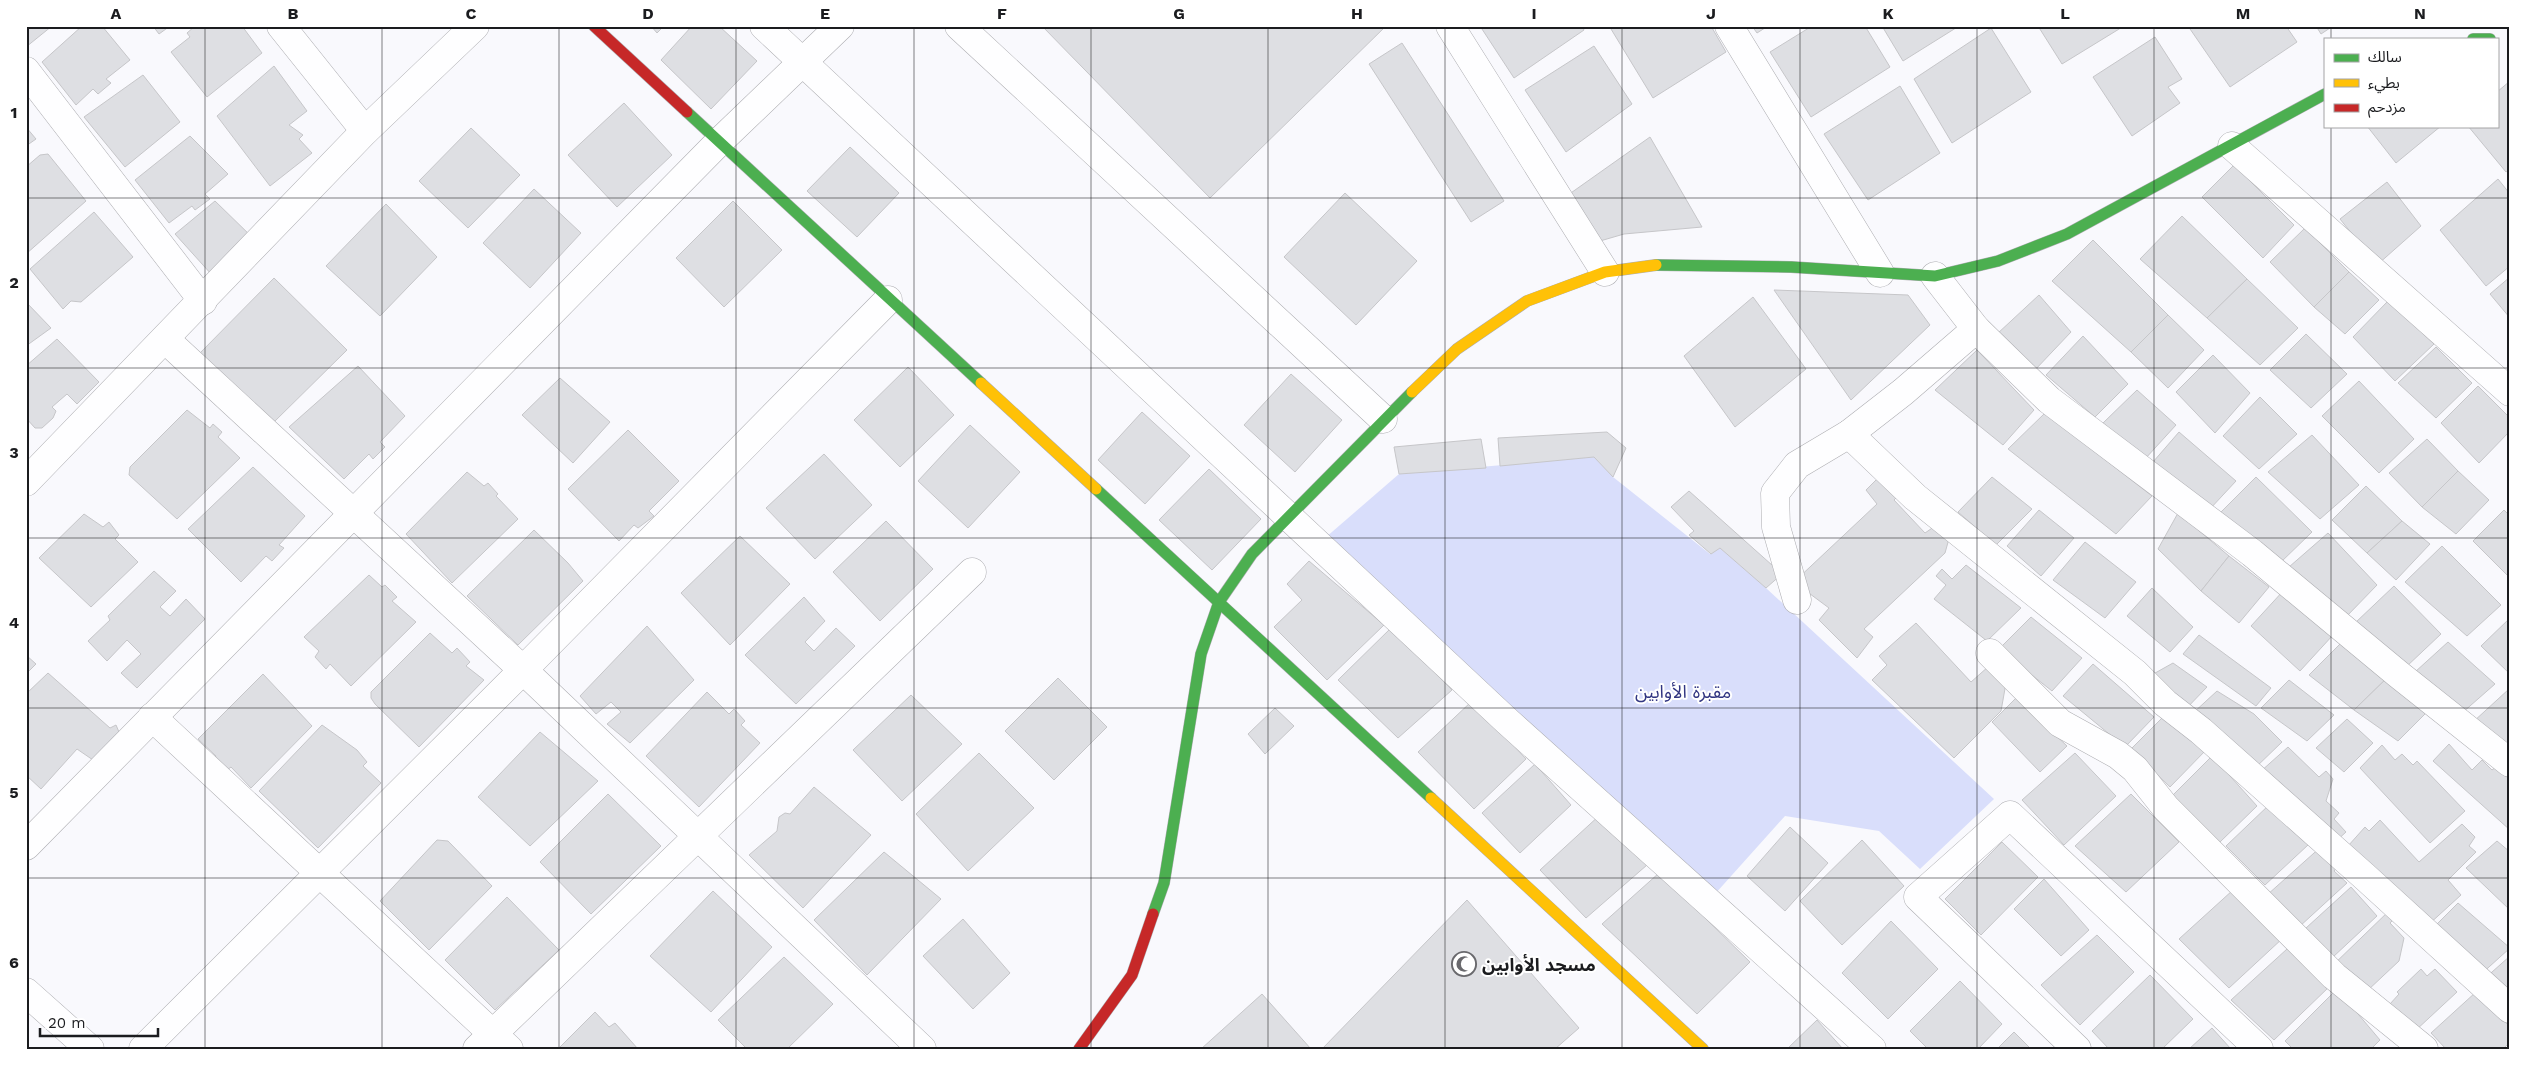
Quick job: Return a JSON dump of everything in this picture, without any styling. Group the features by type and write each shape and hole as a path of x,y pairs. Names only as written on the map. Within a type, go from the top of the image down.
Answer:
{"street":[{"path":"282,26 365,131"},
{"path":"30,468 165,339 365,131 474,26"},
{"path":"594,26 888,300 1219,602 1703,1049"},
{"path":"764,26 1506,721 1872,1049"},
{"path":"26,846 718,143 840,26"},
{"path":"959,26 1383,419"},
{"path":"1450,26 1605,272"},
{"path":"1729,26 1880,273"},
{"path":"26,71 203,301"},
{"path":"1079,1049 1132,975 1164,883 1201,654 1219,602 1252,554 1383,419 1457,349 1527,301 1605,272 1644,265 1791,267 1935,276 1998,261 2066,234 2232,146 2324,95"},
{"path":"2232,146 2508,387"},
{"path":"1935,276 1976,329 2049,400 2252,553 2398,674 2510,762"},
{"path":"143,1049 523,670 888,300"},
{"path":"1797,600 1776,527 1775,493 1797,465 1849,434 1904,392 1976,329"},
{"path":"165,339 523,670 922,1049"},
{"path":"1849,434 1915,496 2134,673 2165,704 2200,731 2364,876 2510,1009"},
{"path":"152,717 318,873 493,1044 697,835 972,572"},
{"path":"1990,653 2060,723 2118,755 2135,769 2166,808 2334,976 2424,1049"},
{"path":"2077,1049 1918,897 2010,815 2259,1049"},
{"path":"26,992 90,1049"}],"green space":[{"name":"مقبرة الأوابين","path":"1594,457 1613,477 1710,554 1720,548 1766,588 1994,799 1920,869 1879,831 1785,816 1715,894 1325,538 1399,474"}],"building":[{"path":"26,26 52,26 26,47"},
{"path":"82,26 102,26 130,60 106,79 111,83 98,94 93,89 76,105 42,62"},
{"path":"153,26 170,26 159,34"},
{"path":"195,26 242,26 262,53 207,97 171,52 190,37 187,33"},
{"path":"651,26 664,26 657,33"},
{"path":"692,26 719,26 757,61 711,109 661,60"},
{"path":"1042,26 1386,26 1210,198"},
{"path":"1480,26 1582,26 1584,30 1514,78"},
{"path":"1615,26 1711,26 1726,52 1653,98 1611,29"},
{"path":"1752,26 1768,26 1757,33"},
{"path":"1812,26 1865,26 1890,67 1811,117 1770,52"},
{"path":"1882,26 1959,26 1903,61"},
{"path":"2038,26 2124,26 2062,64"},
{"path":"2188,26 2286,26 2297,42 2230,87"},
{"path":"2316,26 2333,26 2321,34"},
{"path":"1991,28 2031,92 1952,143 1914,79"},
{"path":"2155,37 2182,79 2168,87 2180,103 2132,136 2093,77"},
{"path":"1402,43 1504,201 1471,222 1369,64"},
{"path":"1594,46 1632,104 1566,152 1525,90"},
{"path":"274,66 307,111 289,125 303,135 299,139 312,153 270,186 217,116"},
{"path":"143,75 180,122 125,167 84,117"},
{"path":"2510,81 2510,169 2506,172 2470,128 2498,128 2498,91"},
{"path":"1900,86 1940,153 1868,200 1824,134"},
{"path":"624,103 672,155 617,207 568,155"},
{"path":"26,127 36,139 26,146"},
{"path":"471,128 520,175 468,228 419,181"},
{"path":"2369,128 2439,128 2396,163"},
{"path":"190,136 228,174 205,194 210,199 195,210 192,206 169,223 135,180"},
{"path":"1650,137 1702,227 1624,234 1600,241 1568,195"},
{"path":"850,147 899,193 857,237 807,191"},
{"path":"48,154 86,201 26,254 26,167 40,155"},
{"path":"2234,165 2294,225 2263,258 2202,197"},
{"path":"2498,179 2510,194 2510,266 2486,286 2440,230"},
{"path":"2387,182 2421,226 2377,265 2340,219"},
{"path":"534,189 581,233 530,288 483,243"},
{"path":"1345,193 1417,261 1356,325 1284,257"},
{"path":"215,201 253,238 212,275 175,234"},
{"path":"733,201 782,250 724,307 676,258"},
{"path":"386,204 437,257 380,316 326,266"},
{"path":"94,212 133,257 81,302 71,301 63,309 30,269"},
{"path":"2182,216 2247,279 2207,318 2140,259"},
{"path":"2305,228 2349,272 2314,307 2270,262"},
{"path":"2093,240 2168,315 2131,352 2052,281"},
{"path":"2349,272 2379,300 2345,334 2314,307"},
{"path":"2510,277 2510,318 2490,294"},
{"path":"274,278 347,350 272,424 200,353"},
{"path":"2247,279 2298,328 2260,365 2207,318"},
{"path":"1774,290 1908,295 1930,325 1851,400"},
{"path":"2039,295 2071,332 2034,371 1997,334"},
{"path":"1753,297 1806,369 1735,427 1684,356"},
{"path":"2388,301 2434,344 2395,381 2353,337"},
{"path":"26,302 51,328 26,346"},
{"path":"2168,315 2204,350 2168,388 2131,352"},
{"path":"2306,334 2347,374 2311,408 2270,370"},
{"path":"2083,336 2128,384 2095,417 2046,375"},
{"path":"57,339 99,382 77,404 67,394 52,407 56,411 53,418 42,428 35,428 26,418 26,366"},
{"path":"2436,347 2472,383 2436,418 2398,383"},
{"path":"1977,350 2034,410 2003,445 1935,390"},
{"path":"2213,355 2250,393 2215,433 2176,392"},
{"path":"358,366 405,416 380,442 385,447 373,459 369,454 344,479 289,427"},
{"path":"908,367 954,415 900,467 854,420"},
{"path":"1291,374 1342,420 1295,472 1244,425"},
{"path":"560,378 610,422 573,463 522,415"},
{"path":"2359,381 2414,439 2379,473 2322,416"},
{"path":"2478,386 2510,418 2510,431 2479,463 2441,423"},
{"path":"2137,390 2176,425 2145,459 2103,423"},
{"path":"2260,397 2297,434 2259,469 2223,436"},
{"path":"187,410 210,428 213,424 222,432 218,437 240,458 177,519 129,475 130,467"},
{"path":"1142,412 1190,456 1145,504 1098,460"},
{"path":"2045,413 2152,496 2116,534 2008,449"},
{"path":"970,425 1020,472 968,528 918,481"},
{"path":"628,430 679,481 649,511 654,516 638,528 634,525 619,541 568,489"},
{"path":"1607,432 1626,448 1613,477 1594,457 1500,466 1498,438"},
{"path":"2179,432 2236,481 2209,510 2153,462"},
{"path":"2312,435 2359,485 2320,519 2268,472"},
{"path":"1481,439 1486,468 1399,474 1394,447"},
{"path":"2427,439 2458,471 2422,507 2389,473"},
{"path":"824,454 872,505 815,559 766,508"},
{"path":"253,467 305,516 279,545 284,548 272,561 266,556 241,582 188,529"},
{"path":"1209,469 1261,519 1212,570 1159,520"},
{"path":"2458,471 2489,500 2456,534 2422,507"},
{"path":"467,472 484,486 488,483 498,494 496,496 518,519 452,583 406,534"},
{"path":"1992,477 2032,509 1996,545 1958,512"},
{"path":"2256,477 2312,532 2279,564 2220,513"},
{"path":"1878,478 1898,496 1894,500 1925,533 1938,524 1950,535 1945,553 1864,629 1873,637 1857,658 1819,620 1829,608 1794,582 1877,504 1866,490"},
{"path":"2366,486 2402,521 2367,553 2332,520"},
{"path":"1689,491 1782,574 1766,588 1720,548 1711,554 1689,535 1694,531 1671,507"},
{"path":"2039,510 2074,538 2041,576 2007,546"},
{"path":"2504,510 2510,516 2510,578 2473,541"},
{"path":"2178,513 2229,556 2201,591 2158,549"},
{"path":"84,514 103,527 109,522 119,535 115,539 138,562 91,607 39,558"},
{"path":"886,521 933,569 880,621 833,572"},
{"path":"2402,521 2430,544 2396,580 2367,553"},
{"path":"534,530 568,563 583,581 518,645 467,596"},
{"path":"2328,533 2377,585 2345,618 2289,567"},
{"path":"740,536 790,584 730,645 681,593"},
{"path":"2085,542 2136,582 2105,618 2053,580"},
{"path":"2442,546 2501,605 2467,636 2405,582"},
{"path":"2229,556 2269,587 2239,623 2201,591"},
{"path":"1309,561 1384,625 1327,680 1274,627 1302,600 1287,584"},
{"path":"1966,565 2021,608 1987,641 1934,599 1946,585 1936,576 1942,569 1952,579"},
{"path":"154,571 176,591 160,607 170,616 186,599 205,619 137,688 121,673 141,654 127,640 107,661 88,641 110,620 108,616"},
{"path":"369,575 382,587 385,585 397,597 392,601 416,622 351,686 330,664 326,669 315,657 319,651 304,637"},
{"path":"2394,586 2441,634 2406,667 2355,623"},
{"path":"2152,588 2193,627 2170,652 2127,616"},
{"path":"2284,590 2333,635 2300,671 2251,626"},
{"path":"804,597 825,621 805,642 814,651 836,628 855,646 796,704 745,655"},
{"path":"2031,617 2082,658 2052,691 1999,649"},
{"path":"2510,618 2510,674 2481,646"},
{"path":"1916,623 1971,682 1989,666 2006,683 2001,711 1954,758 1872,680 1887,665 1879,656"},
{"path":"647,626 694,680 630,743 607,724 621,712 611,702 596,714 580,696"},
{"path":"1391,628 1452,690 1398,738 1338,680"},
{"path":"430,633 452,653 457,648 470,662 466,666 484,680 419,747 375,704 371,698 371,692"},
{"path":"2199,635 2271,688 2256,706 2183,654"},
{"path":"2344,640 2389,676 2354,710 2309,675"},
{"path":"2448,642 2495,684 2462,713 2415,672"},
{"path":"26,655 36,664 26,674"},
{"path":"2173,663 2207,687 2183,712 2148,677"},
{"path":"2093,664 2154,717 2125,747 2063,696"},
{"path":"48,673 110,728 116,725 119,732 93,760 77,749 41,789 26,775 26,694"},
{"path":"263,674 312,726 251,788 231,767 222,774 212,762 216,756 198,739"},
{"path":"2389,676 2426,713 2398,741 2354,710"},
{"path":"1058,678 1107,727 1054,780 1005,731"},
{"path":"2289,680 2334,715 2307,741 2261,708"},
{"path":"2510,690 2510,755 2473,722"},
{"path":"2217,691 2254,714 2282,742 2253,770 2192,714"},
{"path":"707,692 729,714 734,709 745,721 741,725 760,743 699,807 646,756"},
{"path":"911,695 962,744 902,801 853,750"},
{"path":"2016,698 2067,746 2040,772 1992,722"},
{"path":"1472,701 1526,759 1474,809 1418,752"},
{"path":"1275,708 1294,726 1265,754 1248,734"},
{"path":"2169,711 2207,749 2170,787 2131,749"},
{"path":"2347,719 2373,743 2344,772 2316,748"},
{"path":"322,725 357,750 367,762 363,766 381,783 318,848 259,791"},
{"path":"540,732 598,781 530,846 478,797"},
{"path":"2449,744 2472,770 2482,760 2492,770 2500,764 2510,774 2510,830 2433,761"},
{"path":"2382,745 2395,760 2402,754 2413,765 2417,761 2465,811 2430,843 2360,768"},
{"path":"2288,747 2319,777 2326,771 2333,779 2326,801 2339,813 2334,819 2346,832 2334,843 2260,772"},
{"path":"979,753 1034,808 968,871 916,814"},
{"path":"2075,753 2116,796 2064,845 2022,800"},
{"path":"2212,756 2257,806 2220,842 2173,795"},
{"path":"1535,764 1571,805 1520,853 1482,813"},
{"path":"814,787 871,835 803,908 749,855 777,831 779,817 785,813 790,814"},
{"path":"608,794 661,846 591,914 540,862"},
{"path":"2131,794 2179,842 2126,892 2075,846"},
{"path":"2270,804 2308,845 2265,885 2226,846"},
{"path":"1601,814 1647,865 1586,918 1540,870"},
{"path":"2380,820 2419,862 2462,824 2475,837 2469,846 2476,852 2448,880 2461,895 2427,926 2348,846 2365,827 2369,831"},
{"path":"1790,827 1828,863 1785,911 1747,876"},
{"path":"437,840 448,841 492,886 429,950 380,901"},
{"path":"1862,840 1904,886 1842,945 1800,901"},
{"path":"2497,841 2510,852 2510,910 2466,868"},
{"path":"2002,842 2038,877 1981,935 1945,899"},
{"path":"2323,845 2341,863 2334,871 2347,883 2299,927 2267,895"},
{"path":"884,852 941,899 867,975 814,920"},
{"path":"1659,873 1750,962 1697,1014 1602,924"},
{"path":"2044,879 2089,930 2061,956 2014,909"},
{"path":"2351,887 2377,916 2333,957 2306,928"},
{"path":"2233,890 2283,938 2229,988 2179,939"},
{"path":"713,891 772,947 711,1012 650,956"},
{"path":"507,897 559,950 495,1010 445,960"},
{"name":"مسجد الأوابين","path":"1467,900 1579,1028 1555,1049 1322,1049"},
{"path":"2458,903 2510,948 2479,976 2433,928"},
{"path":"2391,909 2397,916 2390,923 2404,938 2399,961 2367,991 2331,967"},
{"path":"963,919 1010,973 973,1009 923,956"},
{"path":"1891,921 1938,969 1888,1019 1842,973"},
{"path":"2097,935 2134,972 2080,1025 2041,985"},
{"path":"2287,949 2330,986 2274,1040 2231,1000"},
{"path":"2510,956 2510,1003 2483,980"},
{"path":"784,957 833,1004 787,1049 747,1049 718,1020"},
{"path":"2421,969 2427,976 2435,969 2457,992 2415,1031 2390,1004 2399,994 2397,992"},
{"path":"2150,975 2193,1019 2162,1049 2109,1049 2092,1031"},
{"path":"1960,981 2002,1024 1978,1049 1928,1049 1910,1031"},
{"path":"2337,989 2380,1040 2371,1049 2293,1049 2285,1041"},
{"path":"2476,992 2510,1027 2510,1042 2503,1049 2446,1049 2431,1033"},
{"path":"1262,994 1311,1049 1201,1049"},
{"path":"595,1012 609,1027 615,1023 638,1049 558,1049"},
{"path":"1817,1020 1843,1049 1787,1049"},
{"path":"2212,1028 2231,1049 2189,1049"},
{"path":"2014,1032 2031,1049 1997,1049"}],"traffic: fast":[{"path":"1656,265 1791,267 1935,276 1998,261 2067,234 2324,95"},
{"path":"687,112 981,383"},
{"path":"1153,914 1164,883 1201,654 1219,602 1252,554 1412,392"},
{"path":"1096,489 1431,798"}],"traffic: slow":[{"path":"1412,392 1457,349 1527,301 1605,272 1656,265"},
{"path":"981,383 1096,489"},
{"path":"1431,798 1703,1049"}],"traffic: jam":[{"path":"594,26 687,112"},
{"path":"1079,1049 1132,975 1153,914"}],"place":[{"name":"مسجد الأوابين","path":"1464,964"}]}
